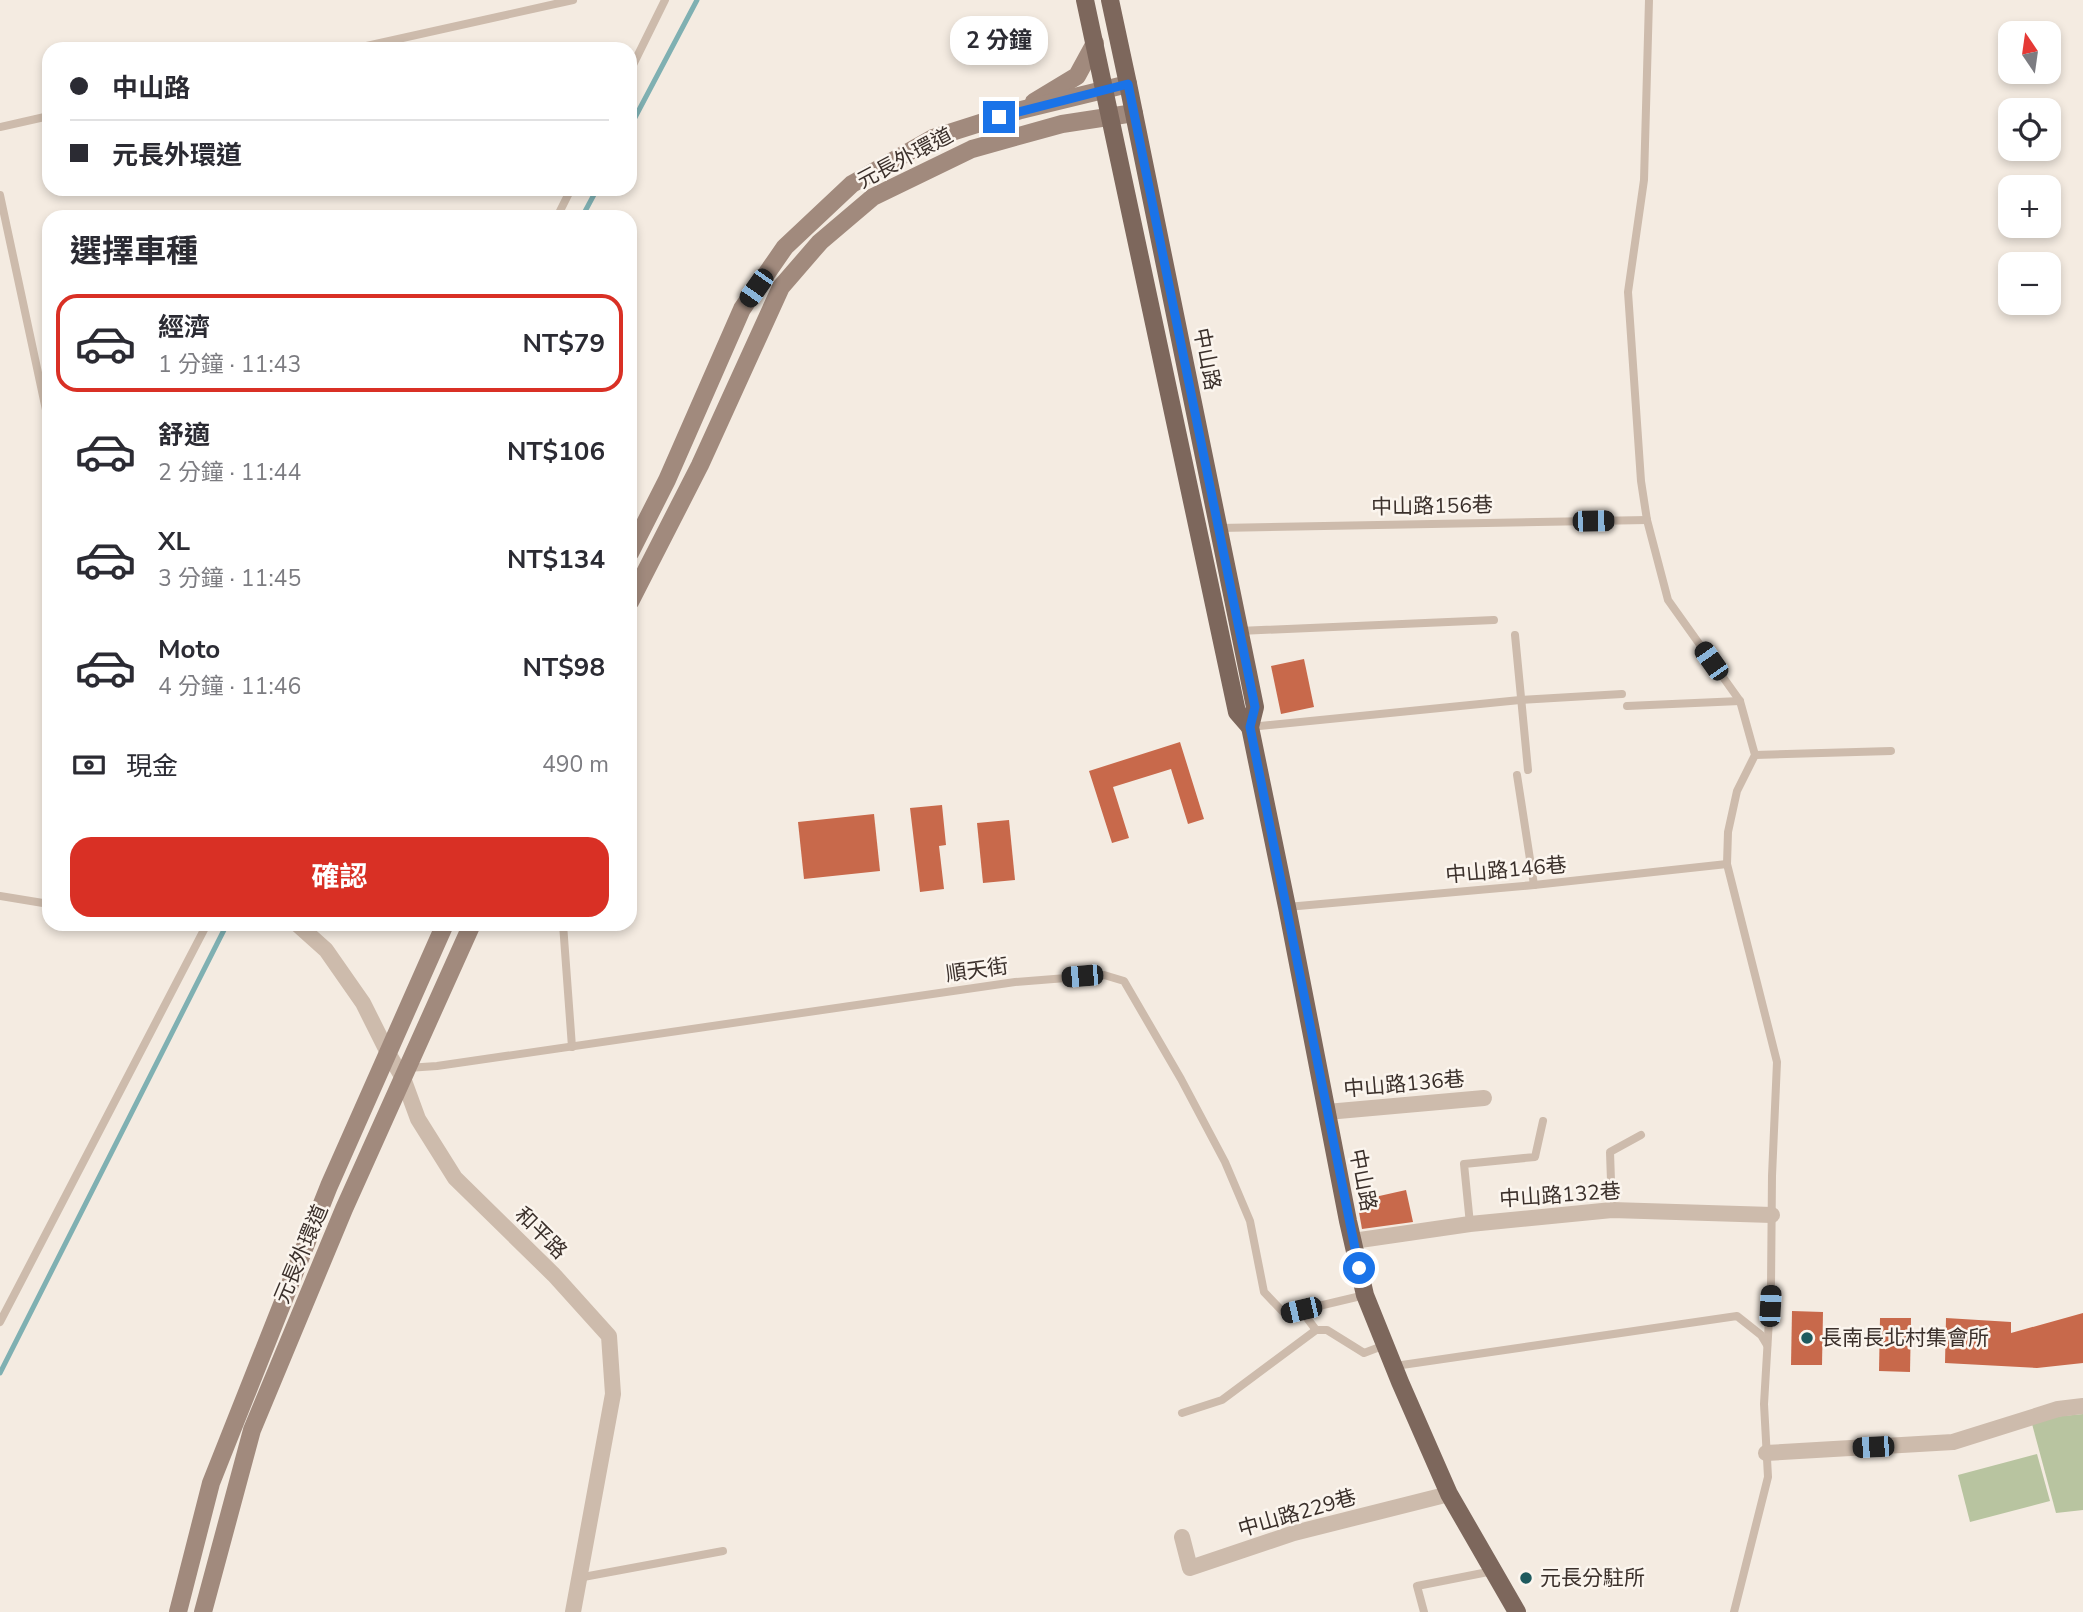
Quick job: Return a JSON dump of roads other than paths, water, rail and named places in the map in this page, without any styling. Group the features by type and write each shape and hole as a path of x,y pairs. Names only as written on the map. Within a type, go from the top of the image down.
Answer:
{"main road":[{"name":"中山路","path":"1085,0 1237,712 1250,727"},
{"name":"中山路","path":"1110,0 1255,707 1250,727 1365,1295 1449,1494 1517,1612"}],"street":[{"path":"1021,110 1077,76 1095,43"},
{"name":"元長外環道","path":"637,539 667,480 742,309 785,247 852,184 933,138 1021,110 1128,84"},
{"name":"元長外環道","path":"637,588 701,465 780,287 820,242 873,197 972,149 1062,124 1134,113"},
{"name":"和平路","path":"305,931 326,950 363,1003 388,1054 405,1073 418,1119 455,1178 554,1275 609,1336 613,1394 573,1612"},
{"name":"元長外環道","path":"178,1612 211,1483 329,1186 442,931"},
{"name":"元長外環道","path":"203,1612 252,1430 344,1209 468,931"},
{"name":"中山路136巷","path":"1327,1112 1484,1098"},
{"name":"中山路132巷","path":"1353,1241 1469,1224 1612,1210 1772,1215"},
{"path":"1766,1453 1953,1442 2058,1409 2083,1406"},
{"name":"中山路229巷","path":"1182,1537 1190,1568 1294,1533 1449,1494"}],"lane":[{"path":"384,42 573,0"},
{"path":"637,57 665,0"},
{"path":"1649,0 1644,180 1628,292 1641,481 1647,520 1668,600 1740,701 1755,755 1737,791 1728,832 1727,864 1777,1062 1764,1404 1768,1477 1734,1612"},
{"path":"0,127 42,118"},
{"path":"0,195 42,391"},
{"name":"中山路156巷","path":"1219,528 1647,520"},
{"path":"1239,631 1494,620"},
{"path":"1515,635 1528,770"},
{"path":"1250,727 1622,694"},
{"path":"1628,706 1740,701"},
{"path":"1755,755 1891,751"},
{"path":"1517,775 1534,885"},
{"name":"中山路146巷","path":"1287,907 1534,885 1727,864"},
{"path":"0,896 42,903"},
{"path":"0,1322 203,931"},
{"path":"564,931 572,1047"},
{"name":"順天街","path":"405,1073 437,1066 1015,982 1104,975 1124,981 1225,1162 1250,1221 1264,1292 1285,1314 1301,1310"},
{"path":"1469,1224 1464,1164 1535,1157 1544,1121"},
{"path":"1612,1210 1610,1152 1641,1135"},
{"path":"1316,1330 1301,1310 1365,1295"},
{"path":"1395,1366 1737,1317 1761,1335 1767,1345"},
{"path":"1182,1413 1222,1400 1316,1330 1327,1330 1364,1353 1386,1345"},
{"path":"578,1578 723,1550"},
{"path":"1424,1612 1418,1586 1493,1571"}],"waterway":[{"path":"637,114 697,0"},
{"path":"586,210 593,196"},
{"path":"0,1373 223,931"}],"place":[{"name":"長南長北村集會所","path":"1807,1338"},
{"name":"元長分駐所","path":"1526,1578"}]}
